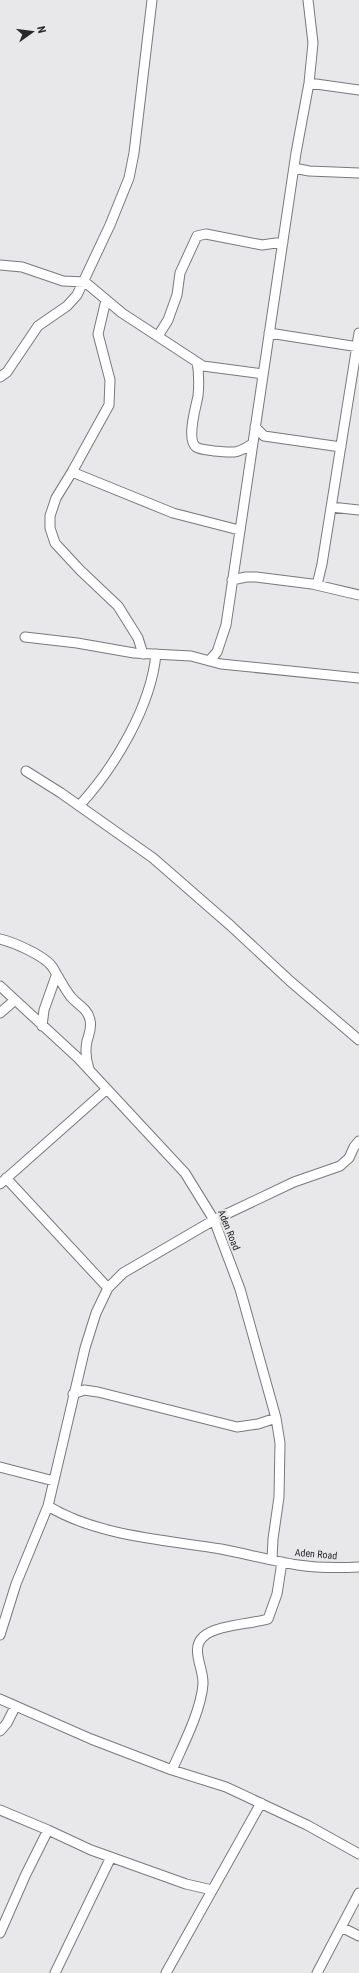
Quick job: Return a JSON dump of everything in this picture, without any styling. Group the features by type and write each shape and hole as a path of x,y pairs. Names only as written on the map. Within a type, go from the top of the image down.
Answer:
{"street":[{"path":"0,377 7,372 38,326 66,306 77,295 85,282 129,178 134,153 152,0"},
{"path":"209,661 217,652 221,642 232,580 308,83 313,43 308,0"},
{"path":"308,83 359,90"},
{"path":"294,168 308,171 359,173"},
{"path":"158,336 168,320 177,295 180,273 197,236 206,234 262,244 283,242"},
{"path":"0,265 22,267 63,281 85,282 122,313 203,366 263,374"},
{"path":"106,300 98,334 110,380 109,405 56,498 50,516 50,528 55,543 80,570 118,606 138,638 143,654"},
{"path":"269,333 358,346"},
{"path":"316,585 322,564 359,333"},
{"path":"197,362 198,396 192,430 192,442 196,447 204,450 231,452 239,452 252,444"},
{"path":"255,427 264,436 341,447"},
{"path":"72,472 172,513 239,530"},
{"path":"331,507 359,510"},
{"path":"232,580 256,577 316,585 359,595"},
{"path":"25,637 76,643 143,654 191,656 221,664 359,678"},
{"path":"79,806 116,759 134,726 148,690 156,654"},
{"path":"26,771 153,858 359,1040"},
{"path":"0,939 12,942 44,959 53,968 56,976 72,998 84,1009 90,1020 91,1031 87,1042 86,1058 89,1070"},
{"path":"42,1026 44,1010 56,976"},
{"name":"Aden Road","path":"0,986 89,1070 106,1090 185,1173 214,1220 240,1289 276,1418 280,1443 279,1497 273,1539 272,1559"},
{"path":"0,1013 16,1000"},
{"path":"106,1090 3,1181 108,1288"},
{"path":"0,1635 16,1584 48,1506 73,1394 94,1320 108,1288 123,1273 214,1220 294,1182 340,1166 349,1158 359,1140"},
{"path":"73,1394 84,1390 98,1392 237,1427 258,1424 276,1418"},
{"path":"0,1467 54,1481"},
{"name":"Aden Road","path":"48,1506 59,1512 104,1528 282,1562 320,1567 359,1567"},
{"path":"172,1770 200,1702 203,1674 197,1653 199,1641 204,1635 221,1629 268,1619 277,1594 282,1562"},
{"path":"0,1699 15,1707 91,1739 172,1770 226,1787 307,1824 359,1854"},
{"path":"0,1731 15,1707"},
{"path":"166,1973 261,1803"},
{"path":"0,1810 92,1850 186,1884 212,1890"},
{"path":"0,1933 26,1874 48,1830"},
{"path":"56,1973 111,1857"},
{"path":"317,1973 359,1894"},
{"path":"341,1927 359,1936"}]}
